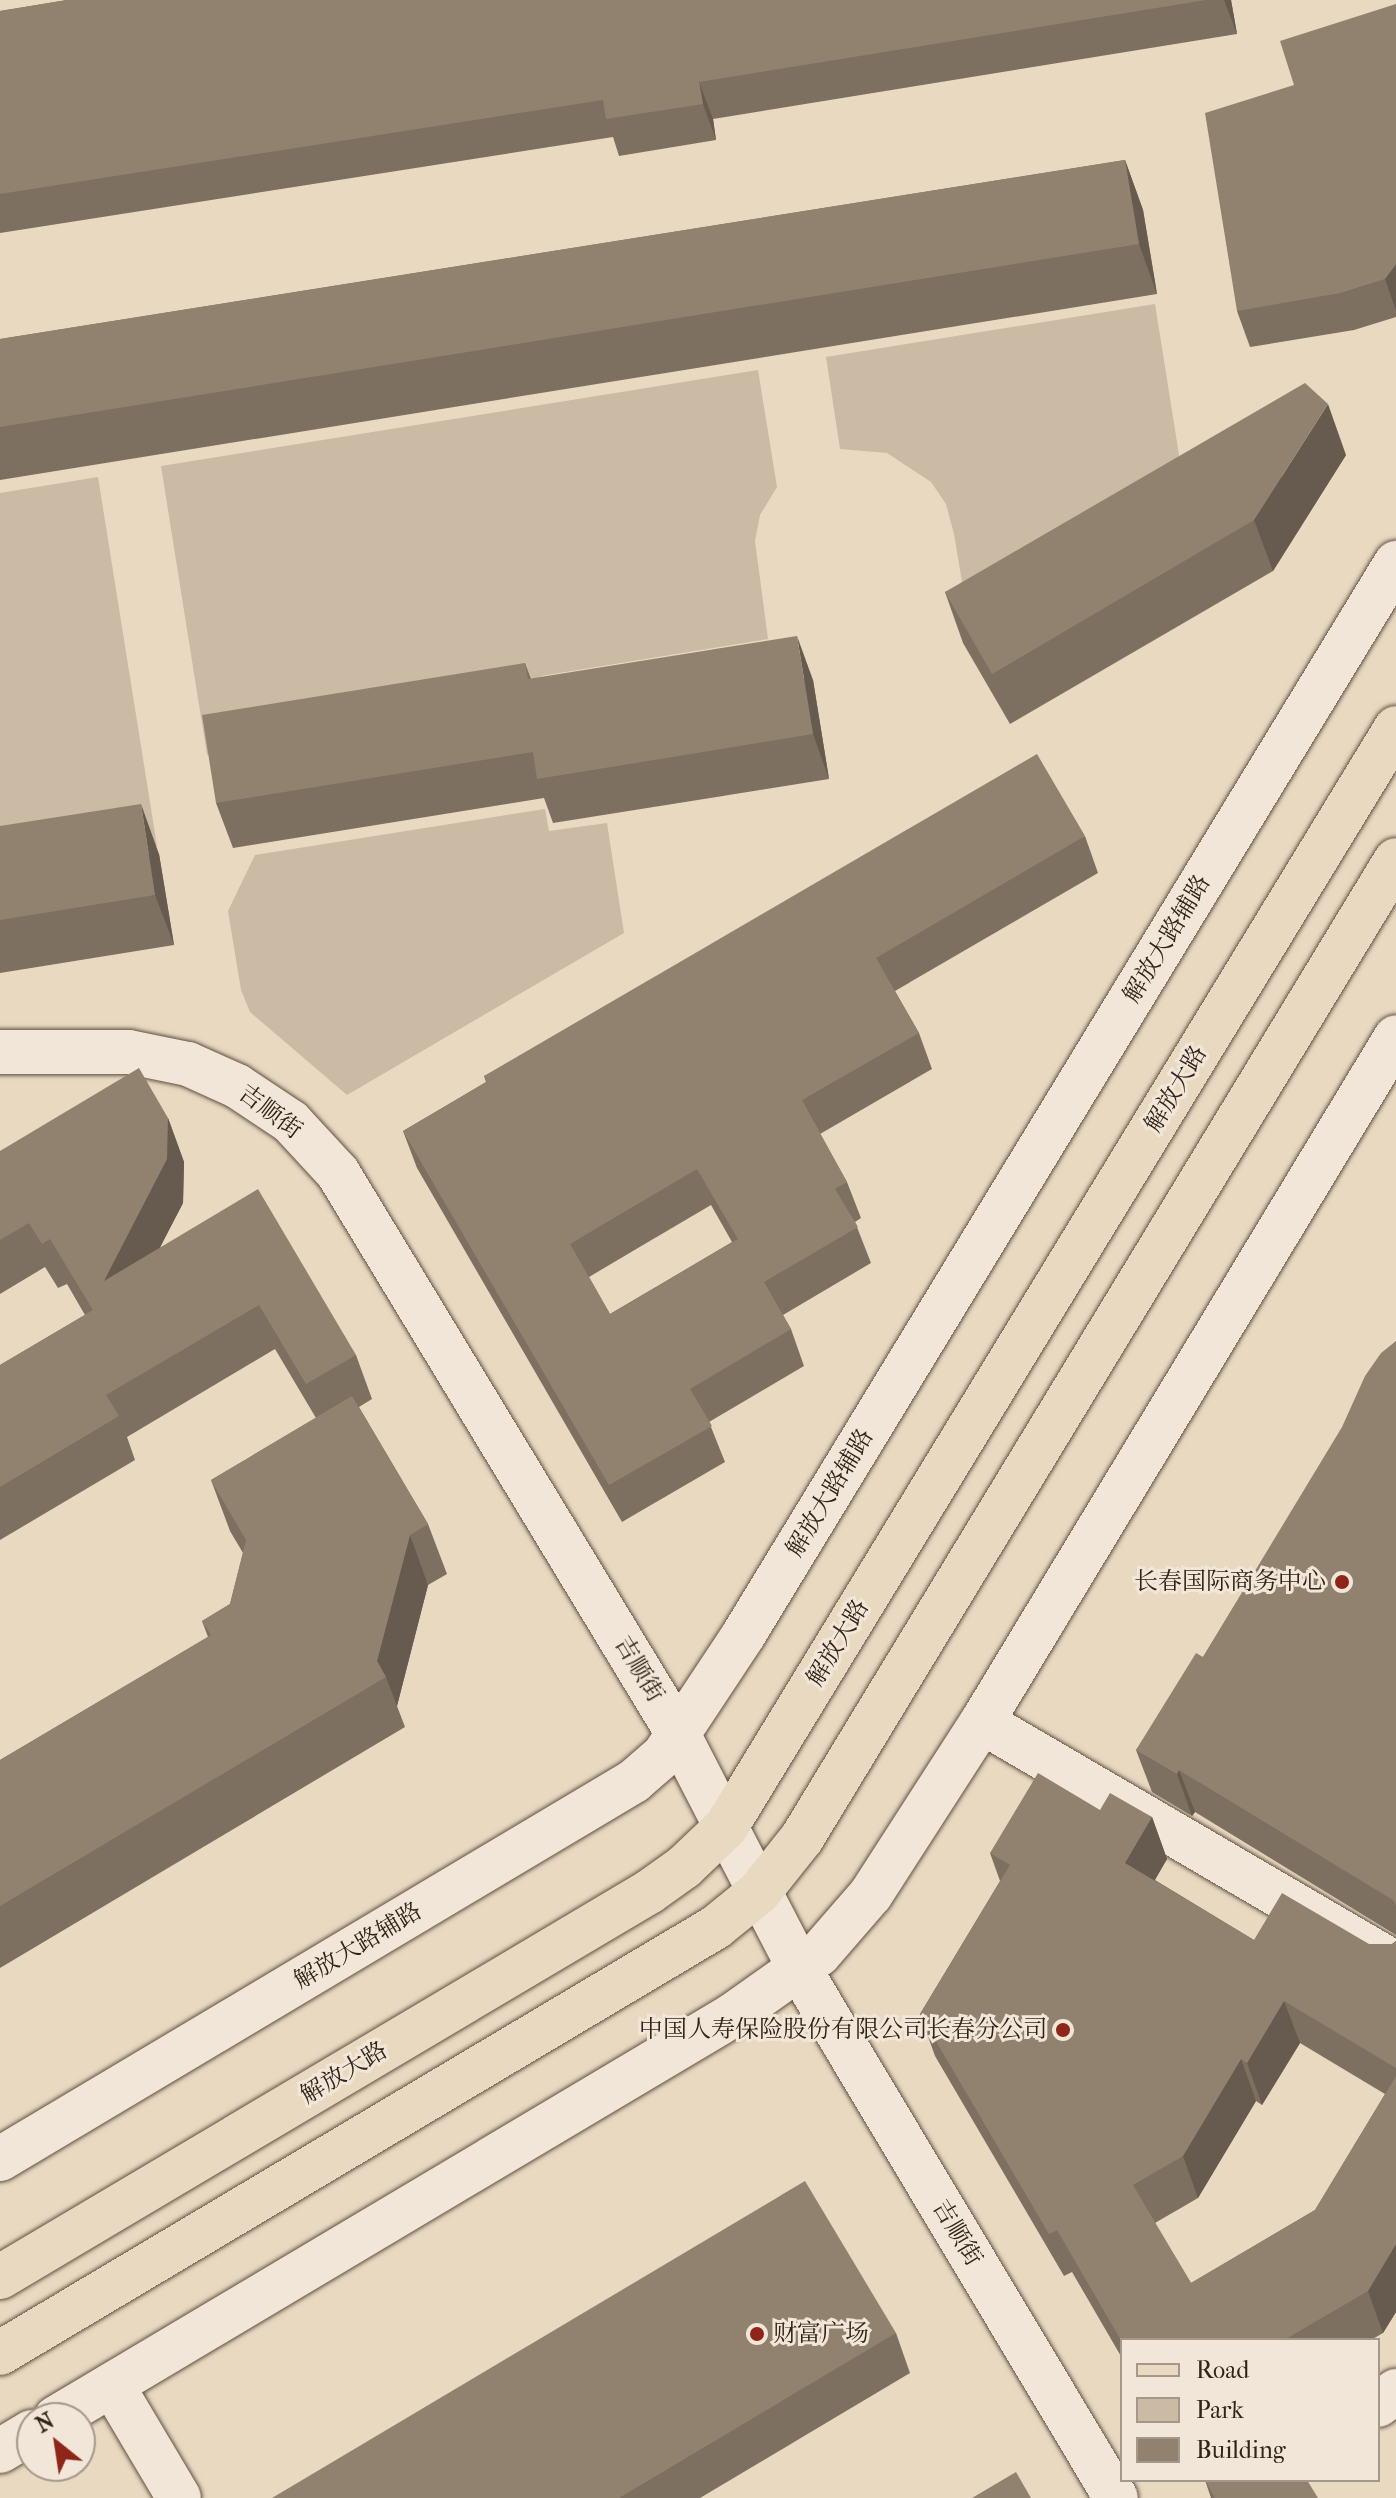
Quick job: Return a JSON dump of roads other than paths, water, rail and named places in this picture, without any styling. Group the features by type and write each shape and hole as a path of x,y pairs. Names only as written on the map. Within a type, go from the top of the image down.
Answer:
{"main road":[{"name":"解放大路","path":"0,2277 649,1892 684,1867 726,1827 1396,728"},
{"path":"0,2353 703,1935 759,1892 802,1838 1396,860"}],"street":[{"name":"解放大路辅路","path":"0,2159 634,1781 678,1734 1396,563"},
{"path":"83,2402 720,2024 800,1970 871,1894 982,1722 1396,1037"},
{"name":"吉顺街","path":"0,1052 129,1052 188,1064 237,1086 291,1122 338,1173 678,1734 800,1970 1116,2498"},
{"path":"982,1722 1396,1964"},
{"path":"112,2385 179,2498"},
{"path":"1380,2403 1396,2391"}],"place":[{"name":"长春国际商务中心","path":"1342,1582"},
{"name":"中国人寿保险股份有限公司长春分公司","path":"1063,2030"},
{"name":"财富广场","path":"757,2334"}]}
